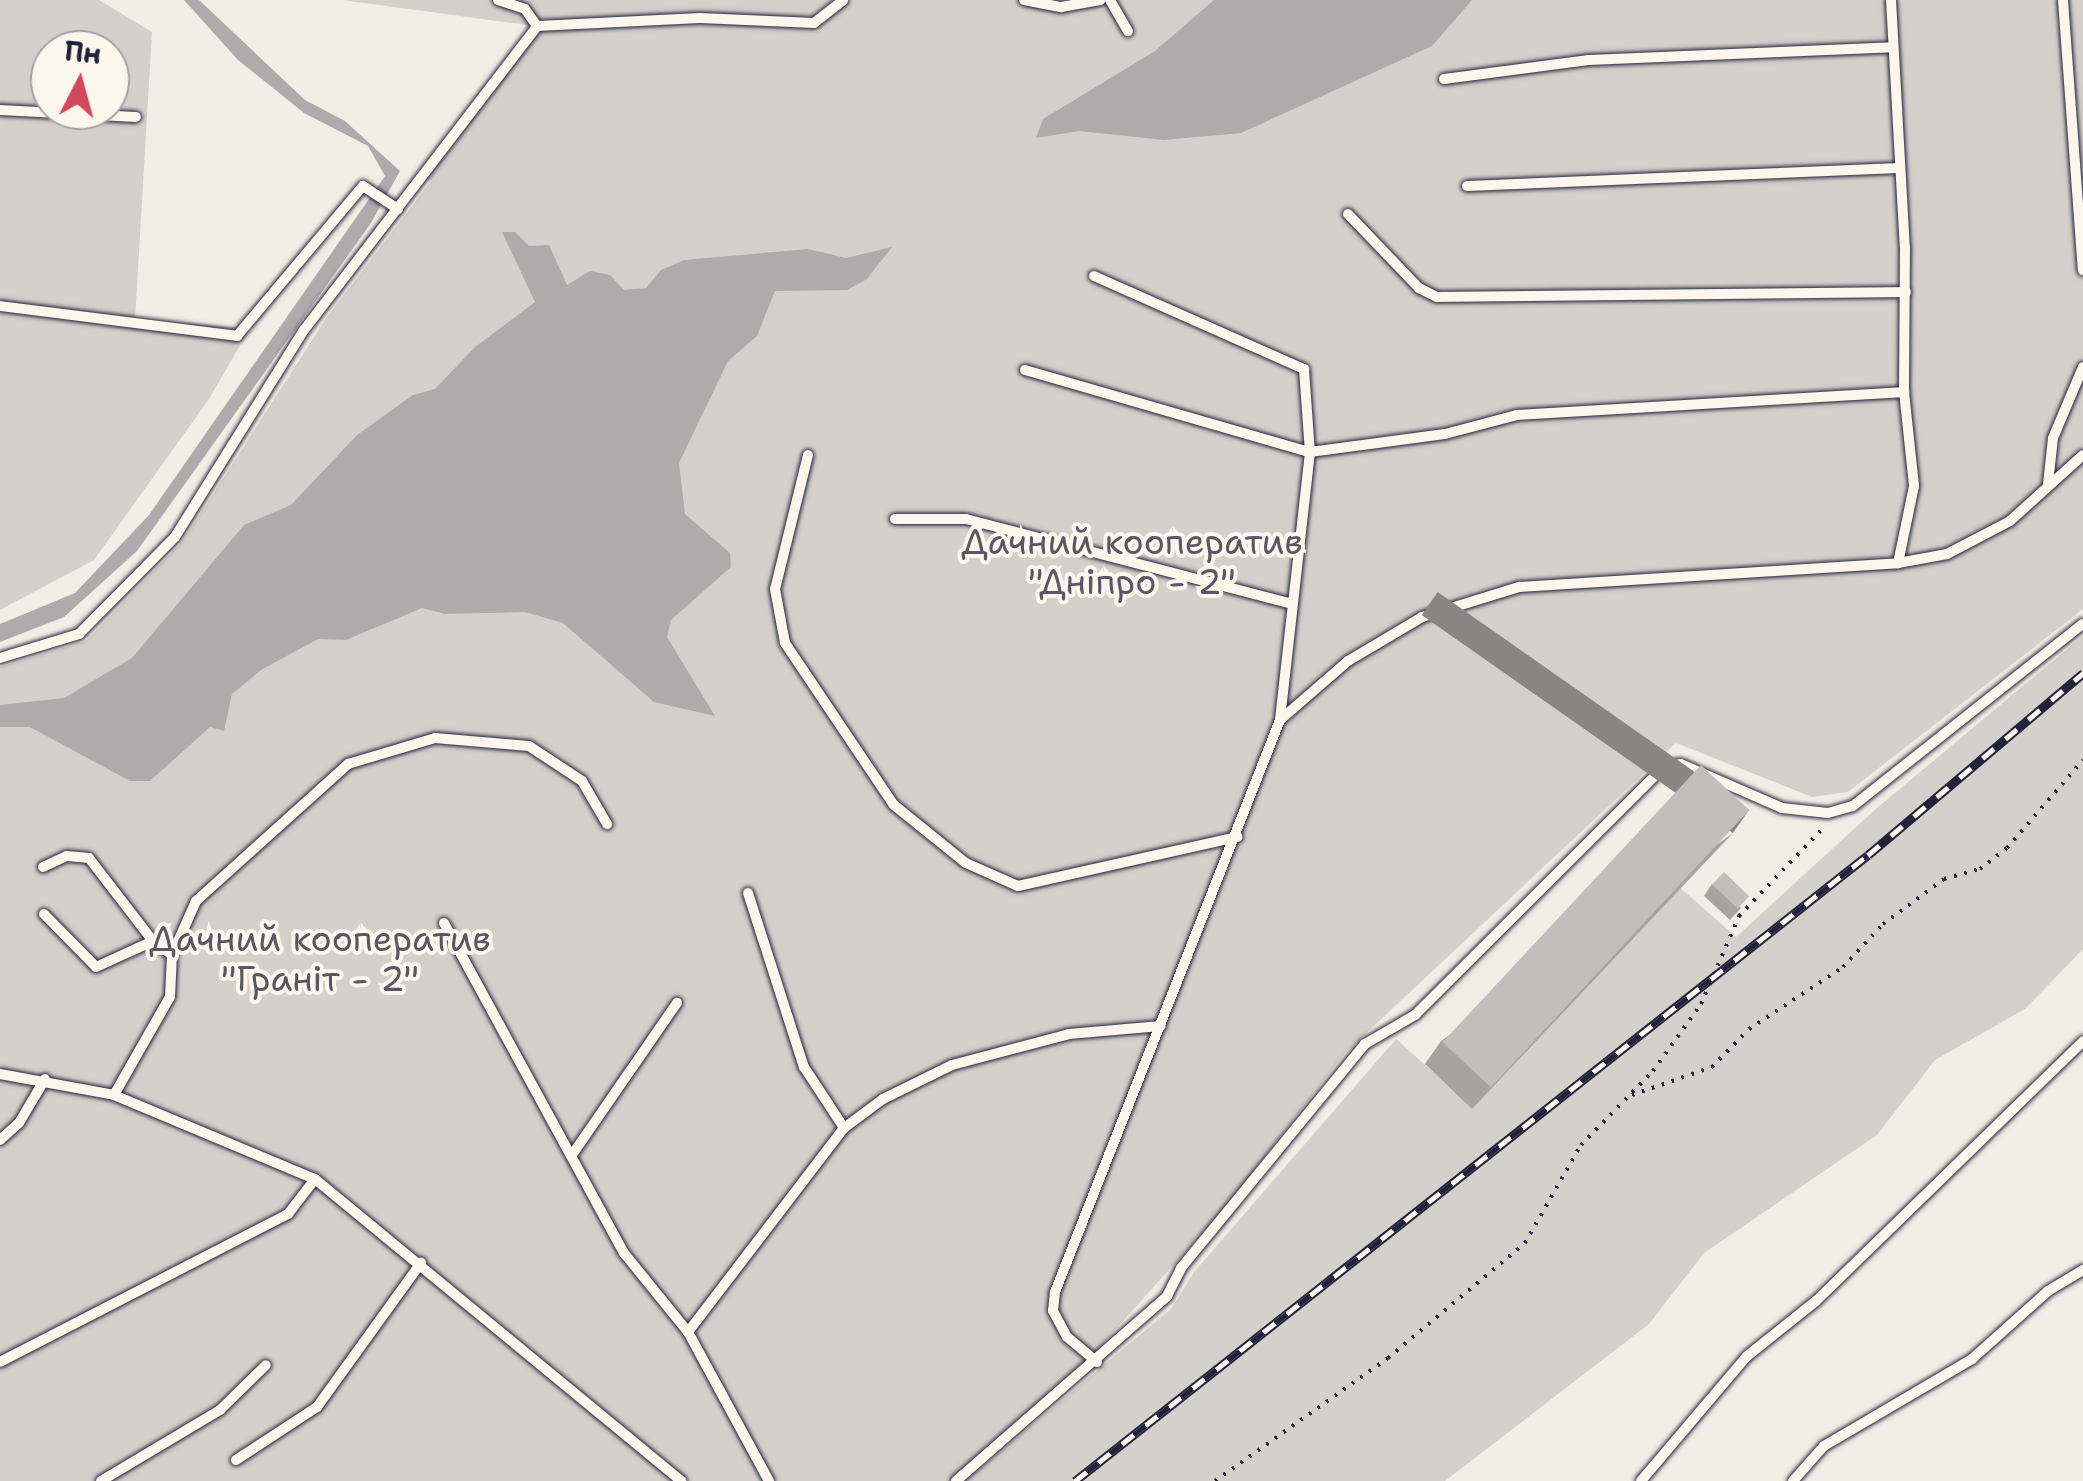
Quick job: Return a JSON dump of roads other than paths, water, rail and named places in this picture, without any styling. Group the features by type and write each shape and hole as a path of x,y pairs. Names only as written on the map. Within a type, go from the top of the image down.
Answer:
{"lane":[{"path":"498,0 525,10 537,26"},
{"path":"0,658 79,634 176,537 304,330 537,26 700,18 814,23 842,0"},
{"path":"1024,0 1061,6 1100,0"},
{"path":"1110,0 1128,31"},
{"path":"1892,0 1906,292 1904,392 1914,486 1898,563"},
{"path":"2063,0 2083,270"},
{"path":"1444,79 1589,60 1893,48"},
{"path":"0,110 136,117"},
{"path":"1467,186 1900,168"},
{"path":"0,306 237,336 363,186 398,209"},
{"path":"1348,214 1420,288 1437,297 1906,292"},
{"path":"1094,276 1304,369 1310,452 1304,541 1289,604 1280,720 1238,838 1056,1292 1053,1310 1067,1337 1097,1362"},
{"path":"2048,484 2053,438 2083,367"},
{"path":"1025,370 1310,452 1556,412 1904,392"},
{"path":"1280,720 1348,661 1422,618 1519,587 1898,563 1978,542 2083,454"},
{"path":"808,455 774,589 785,643 894,804 966,863 1018,886 1238,838"},
{"path":"895,519 966,520 1289,604"},
{"path":"956,1481 1097,1362 1167,1296 1181,1268 1365,1044 1415,1015 1664,767 1681,764 1782,808 1828,813 1853,806 2083,624"},
{"path":"114,1095 170,997 172,955 196,900 348,764 435,738 529,746 582,781 608,824"},
{"path":"43,867 68,856 89,858 153,941 172,955"},
{"path":"748,893 804,1068 844,1128"},
{"path":"44,914 96,967 153,941"},
{"path":"444,923 624,1253 688,1332 769,1481"},
{"path":"572,1155 677,1003"},
{"path":"688,1332 844,1128 883,1099 952,1064 1068,1034 1161,1026"},
{"path":"1641,1481 1746,1357 1816,1301 2083,1041"},
{"path":"0,1074 45,1079 114,1095 316,1179 682,1481"},
{"path":"0,1140 19,1124 45,1079"},
{"path":"0,1362 288,1214 316,1179"},
{"path":"236,1460 317,1407 421,1263"},
{"path":"1793,1481 1824,1446 1972,1359 2048,1291 2083,1270"},
{"path":"101,1481 220,1410 266,1365"}],"railway":[{"path":"1075,1481 1868,855 2083,673"}],"park label":[{"name":"Дачний кооператив \"Дніпро - 2\"","path":"1132,562"},
{"name":"Дачний кооператив \"Граніт - 2\"","path":"320,959"}]}
